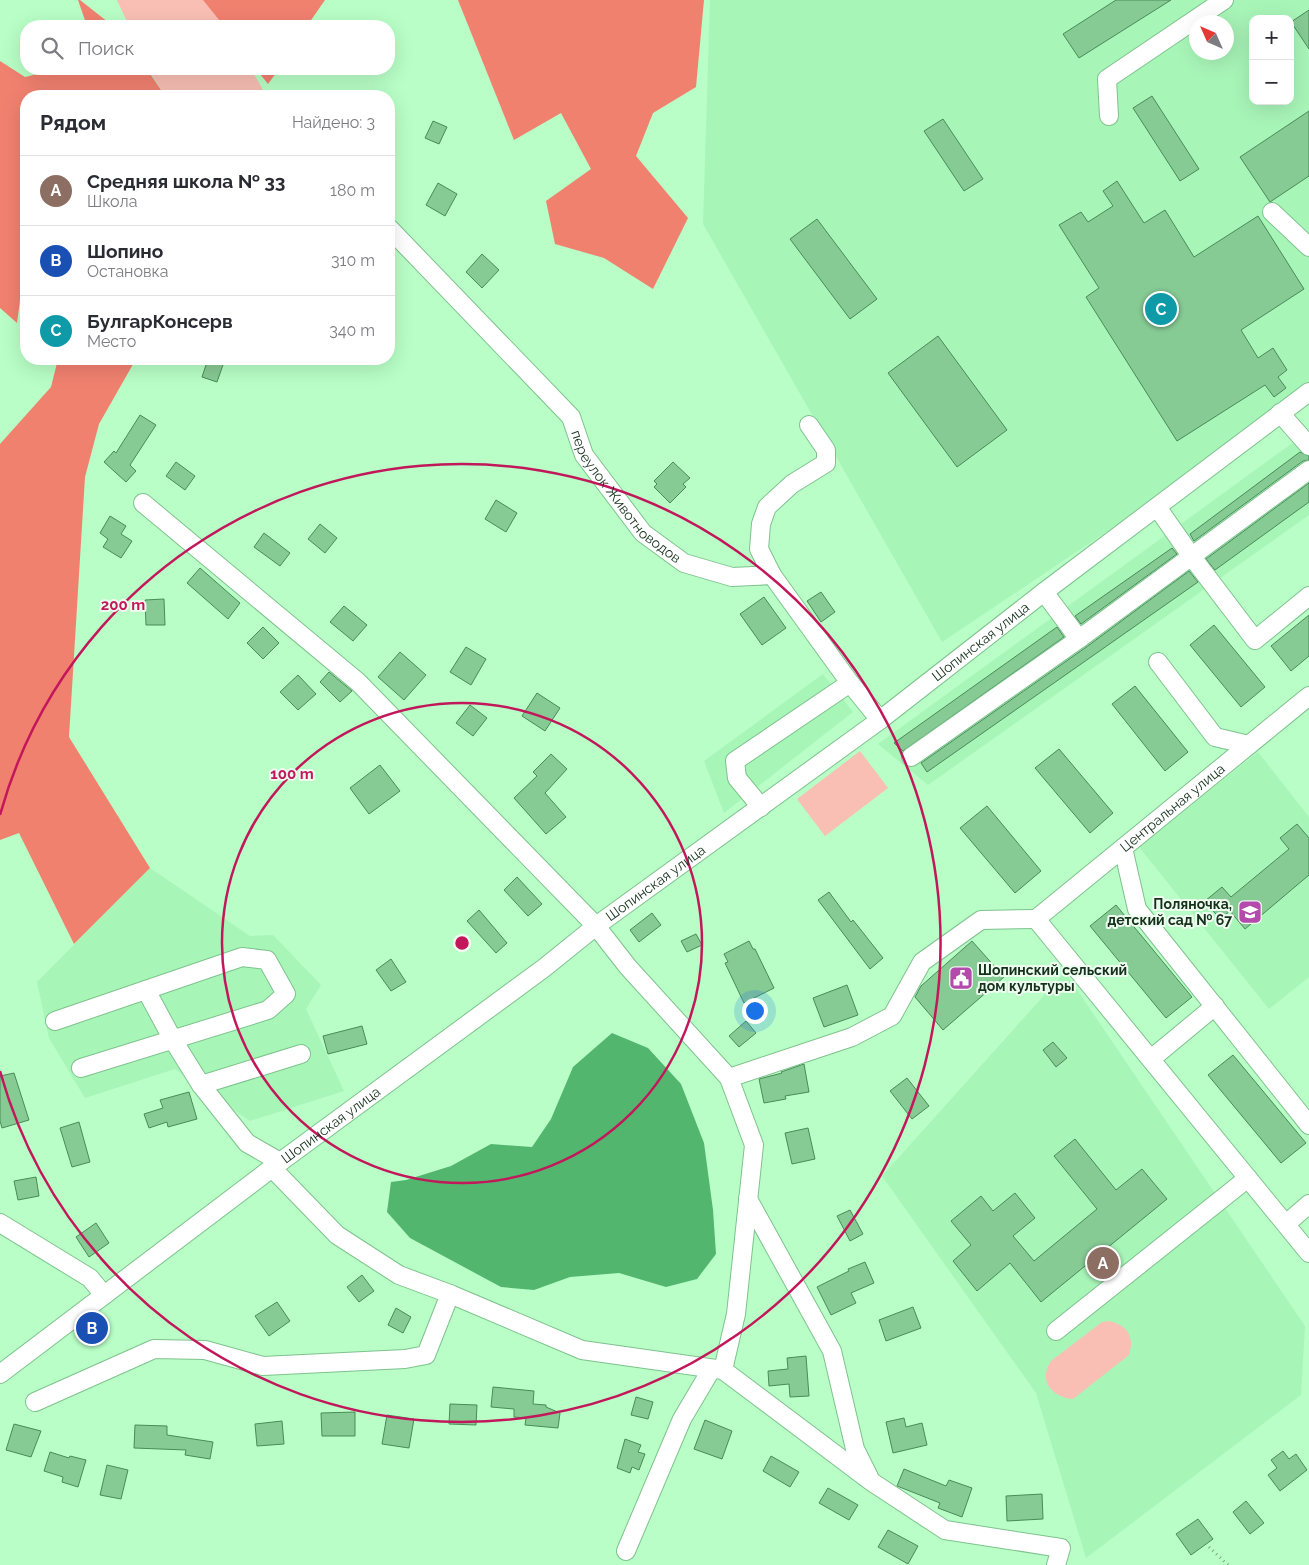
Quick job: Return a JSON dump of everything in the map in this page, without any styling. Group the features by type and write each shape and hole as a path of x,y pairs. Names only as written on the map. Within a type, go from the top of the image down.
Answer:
{"street":[{"path":"1109,116 1107,79 1224,0"},
{"path":"1272,212 1309,247"},
{"name":"переулок Животноводов","path":"395,234 571,417 584,455 643,533 684,563 732,576 772,576"},
{"name":"Шопинская улица","path":"0,1374 276,1165 544,968 596,926 880,720 1044,592 1309,392"},
{"path":"1280,413 1309,446"},
{"path":"809,425 826,450 826,463 792,484 767,507 761,524 759,549 772,576 850,683 880,720"},
{"path":"911,757 1079,639 1309,470"},
{"path":"143,503 358,682 596,926 628,967 729,1078 754,1146 736,1314 716,1370 682,1419 626,1551"},
{"path":"1157,507 1255,640 1309,596"},
{"path":"1044,592 1079,639"},
{"path":"1158,662 1215,737 1249,745"},
{"path":"761,807 737,778 734,761 850,683"},
{"name":"Центральная улица","path":"1036,919 1309,696"},
{"path":"1123,848 1137,909 1309,1125"},
{"path":"729,1078 852,1037 892,1016 922,962 982,920 1036,919 1309,1253"},
{"path":"55,1021 242,957 267,960 286,994 268,1010 81,1068"},
{"path":"146,990 173,1040 201,1085 247,1143 276,1165 337,1235 399,1275 450,1294 582,1350 716,1370 872,1482 945,1530 1058,1557"},
{"path":"1151,1059 1215,1006"},
{"path":"201,1085 302,1054"},
{"path":"1056,1331 1248,1178"},
{"path":"748,1199 832,1351 855,1449 872,1482"},
{"path":"1286,1224 1309,1204"},
{"path":"0,1223 90,1278 104,1295"},
{"path":"35,1402 154,1349 205,1350 263,1366 405,1359 426,1355 450,1294"}],"path":[{"path":"1209,1547 1228,1565"}],"shaded area":[{"path":"78,0 105,20 85,20"},
{"path":"117,0 211,0 223,20 126,20"},
{"path":"203,0 325,0 311,20 219,20"},
{"path":"458,0 704,0 696,87 653,113 636,156 688,218 653,289 604,258 555,244 546,201 591,169 561,113 514,140"},
{"path":"710,0 1309,0 1309,396 942,642 703,224"},
{"path":"0,61 25,77 34,75 151,75 161,90 20,90 20,300 17,323 0,308"},
{"path":"152,75 254,75 262,90 161,90"},
{"path":"261,75 275,75 268,84"},
{"path":"56,365 133,365 99,424 85,477 69,737 150,868 74,944 19,833 0,840 0,444 51,387"},
{"path":"1309,431 1309,515 928,785 878,744"},
{"path":"823,674 853,712 724,813 704,761"},
{"path":"860,751 888,788 825,836 797,799"},
{"name":"Поляночка, детский сад № 67","path":"1258,752 1309,817 1309,977 1269,1009 1139,847"},
{"path":"150,868 250,936 273,935 321,985 306,1009 344,1091 250,1121 175,1069 85,1098 49,1038 37,982"},
{"path":"1065,972 1305,1326 1301,1395 1086,1558 1036,1393 882,1176"},
{"path":"612,1033 648,1048 681,1084 704,1143 713,1210 716,1254 697,1279 666,1287 619,1273 570,1277 534,1290 501,1287 410,1238 387,1212 391,1182 406,1180 451,1166 491,1144 532,1147 551,1119 573,1067"},
{"path":"1109,1321 1121,1325 1128,1332 1131,1342 1129,1355 1073,1399 1058,1395 1046,1381 1047,1368 1051,1361 1102,1322"}],"building":[{"path":"1116,0 1171,0 1079,58 1063,34"},
{"path":"1309,10 1309,49 1294,26 1294,20"},
{"path":"1152,96 1199,169 1180,181 1133,108"},
{"path":"1309,111 1309,176 1270,202 1240,157"},
{"path":"943,119 983,179 964,191 924,131"},
{"path":"433,121 447,127 439,144 425,138"},
{"path":"1117,181 1144,223 1165,210 1194,257 1258,216 1304,289 1241,330 1258,358 1273,348 1287,370 1278,377 1286,388 1274,397 1265,385 1177,441 1086,297 1099,288 1059,225 1081,212 1088,222 1113,206 1103,191"},
{"path":"438,183 457,194 445,216 426,205"},
{"path":"817,219 877,299 850,319 790,239"},
{"path":"482,254 499,270 482,288 466,272"},
{"path":"938,336 1007,430 957,467 888,373"},
{"path":"206,365 223,365 217,382 202,377"},
{"path":"140,415 156,425 130,465 136,471 126,482 104,462 114,451 116,453"},
{"path":"1300,452 1309,456 1309,460 1303,461 1194,541 1190,534"},
{"path":"176,462 195,476 185,490 166,476"},
{"path":"673,462 690,478 683,484 686,487 670,503 654,487 657,484 654,481"},
{"path":"1309,483 1309,502 1215,570 1206,559"},
{"path":"496,500 517,513 506,532 485,519"},
{"path":"110,516 126,526 121,534 132,541 121,558 103,547 108,539 100,533"},
{"path":"320,524 337,538 325,553 308,539"},
{"path":"264,533 290,553 280,566 254,547"},
{"path":"1172,548 1177,554 1081,624 1075,616"},
{"path":"200,568 240,603 228,619 187,583"},
{"path":"1189,571 1198,582 927,772 921,763 1085,648"},
{"path":"821,592 835,612 821,622 807,601"},
{"path":"764,597 786,628 762,645 740,614"},
{"path":"164,599 165,625 146,625 145,600"},
{"path":"344,606 367,625 353,641 330,622"},
{"path":"1309,615 1309,656 1291,671 1271,646"},
{"path":"1214,625 1265,687 1241,707 1190,645"},
{"path":"263,627 279,643 263,659 247,643"},
{"path":"1057,627 1064,637 903,751 894,743"},
{"path":"466,647 486,659 471,685 450,672"},
{"path":"400,652 426,675 404,700 378,677"},
{"path":"329,672 352,691 340,702 320,682"},
{"path":"298,675 316,694 298,710 280,692"},
{"path":"1135,686 1188,752 1165,771 1112,704"},
{"path":"537,693 560,708 545,731 522,716"},
{"path":"470,705 487,718 473,736 456,723"},
{"path":"1059,749 1113,813 1090,833 1035,768"},
{"path":"551,754 567,769 545,793 566,817 546,834 514,798 537,776 533,772"},
{"path":"380,765 400,791 369,814 350,788"},
{"path":"987,806 1041,871 1015,893 960,828"},
{"path":"1297,824 1309,838 1309,875 1245,929 1230,911 1220,919 1205,901 1222,887 1231,897 1289,849 1280,838"},
{"path":"517,877 542,904 528,916 504,890"},
{"path":"829,892 851,922 853,920 883,958 870,969 818,900"},
{"path":"1116,905 1192,997 1166,1018 1090,926"},
{"path":"479,910 507,943 496,953 467,921"},
{"path":"652,913 661,925 639,942 630,930"},
{"path":"696,934 702,945 687,952 681,941"},
{"path":"749,941 753,949 755,949 774,988 744,1003 725,963 728,962 724,954"},
{"path":"972,941 1004,977 943,1030 915,997 921,986"},
{"path":"391,959 406,982 391,991 376,970"},
{"path":"847,985 858,1015 824,1027 813,998"},
{"path":"746,1021 756,1033 739,1047 729,1036"},
{"path":"362,1026 367,1044 328,1054 323,1036"},
{"path":"1053,1042 1067,1058 1056,1067 1043,1050"},
{"path":"1233,1055 1306,1143 1281,1163 1208,1075"},
{"path":"804,1064 809,1092 785,1096 786,1099 764,1103 759,1079 782,1073"},
{"path":"14,1073 29,1120 2,1128 0,1121 0,1076"},
{"path":"907,1078 929,1106 912,1119 890,1091"},
{"path":"189,1092 197,1119 168,1127 167,1122 149,1128 144,1114 163,1108 160,1100"},
{"path":"79,1122 90,1162 72,1167 60,1128"},
{"path":"808,1128 815,1159 792,1164 785,1133"},
{"path":"1075,1139 1116,1190 1142,1169 1167,1199 1041,1302 1010,1263 977,1291 953,1261 971,1245 951,1221 981,1196 993,1211 1015,1193 1035,1218 1013,1236 1034,1261 1097,1209 1054,1156"},
{"path":"36,1177 39,1196 18,1200 14,1181"},
{"path":"850,1210 863,1234 850,1241 837,1216"},
{"path":"96,1223 109,1243 89,1257 76,1237"},
{"path":"865,1262 874,1283 851,1293 856,1303 831,1315 817,1287 849,1271 848,1269"},
{"path":"362,1275 374,1291 359,1302 347,1287"},
{"path":"277,1302 290,1321 269,1336 255,1316"},
{"path":"913,1307 921,1328 886,1341 879,1320"},
{"path":"396,1308 411,1317 403,1333 388,1325"},
{"path":"806,1356 809,1396 790,1397 789,1384 769,1386 768,1371 788,1369 787,1358"},
{"path":"493,1387 534,1391 533,1404 546,1405 546,1407 560,1413 558,1428 525,1425 526,1418 514,1417 514,1409 491,1407"},
{"path":"636,1397 653,1402 648,1419 631,1415"},
{"path":"450,1404 477,1405 476,1425 449,1424"},
{"path":"355,1412 355,1436 322,1436 321,1413"},
{"path":"387,1415 414,1419 409,1448 382,1444"},
{"path":"904,1418 906,1427 922,1423 927,1445 893,1453 886,1422"},
{"path":"705,1420 732,1431 722,1459 694,1449"},
{"path":"282,1421 284,1444 257,1446 255,1424"},
{"path":"14,1424 41,1431 31,1457 6,1450"},
{"path":"135,1425 167,1426 167,1435 213,1442 210,1459 185,1455 186,1450 134,1448"},
{"path":"625,1439 641,1445 638,1452 645,1454 639,1470 632,1467 630,1473 617,1468"},
{"path":"1283,1451 1289,1459 1296,1454 1307,1470 1280,1491 1268,1475 1277,1468 1271,1460"},
{"path":"50,1452 69,1458 70,1456 86,1460 78,1487 62,1482 63,1477 44,1471"},
{"path":"771,1456 799,1472 790,1487 763,1471"},
{"path":"107,1465 128,1470 121,1499 100,1495"},
{"path":"904,1469 946,1486 949,1480 972,1488 962,1517 938,1508 940,1503 897,1486"},
{"path":"828,1488 858,1505 849,1520 819,1503"},
{"path":"1042,1494 1043,1519 1007,1521 1006,1496"},
{"path":"1246,1501 1264,1523 1250,1534 1233,1512"},
{"path":"1198,1519 1213,1539 1191,1555 1176,1534"},
{"path":"888,1530 918,1546 908,1564 878,1547"}],"place":[{"name":"БулгарКонсерв","path":"1161,309"},
{"name":"Поляночка, детский сад № 67","path":"1250,912"},
{"name":"Шопинский сельский дом культуры","path":"961,978"},
{"name":"Средняя школа № 33","path":"1103,1263"},
{"name":"Шопино","path":"92,1328"}]}
